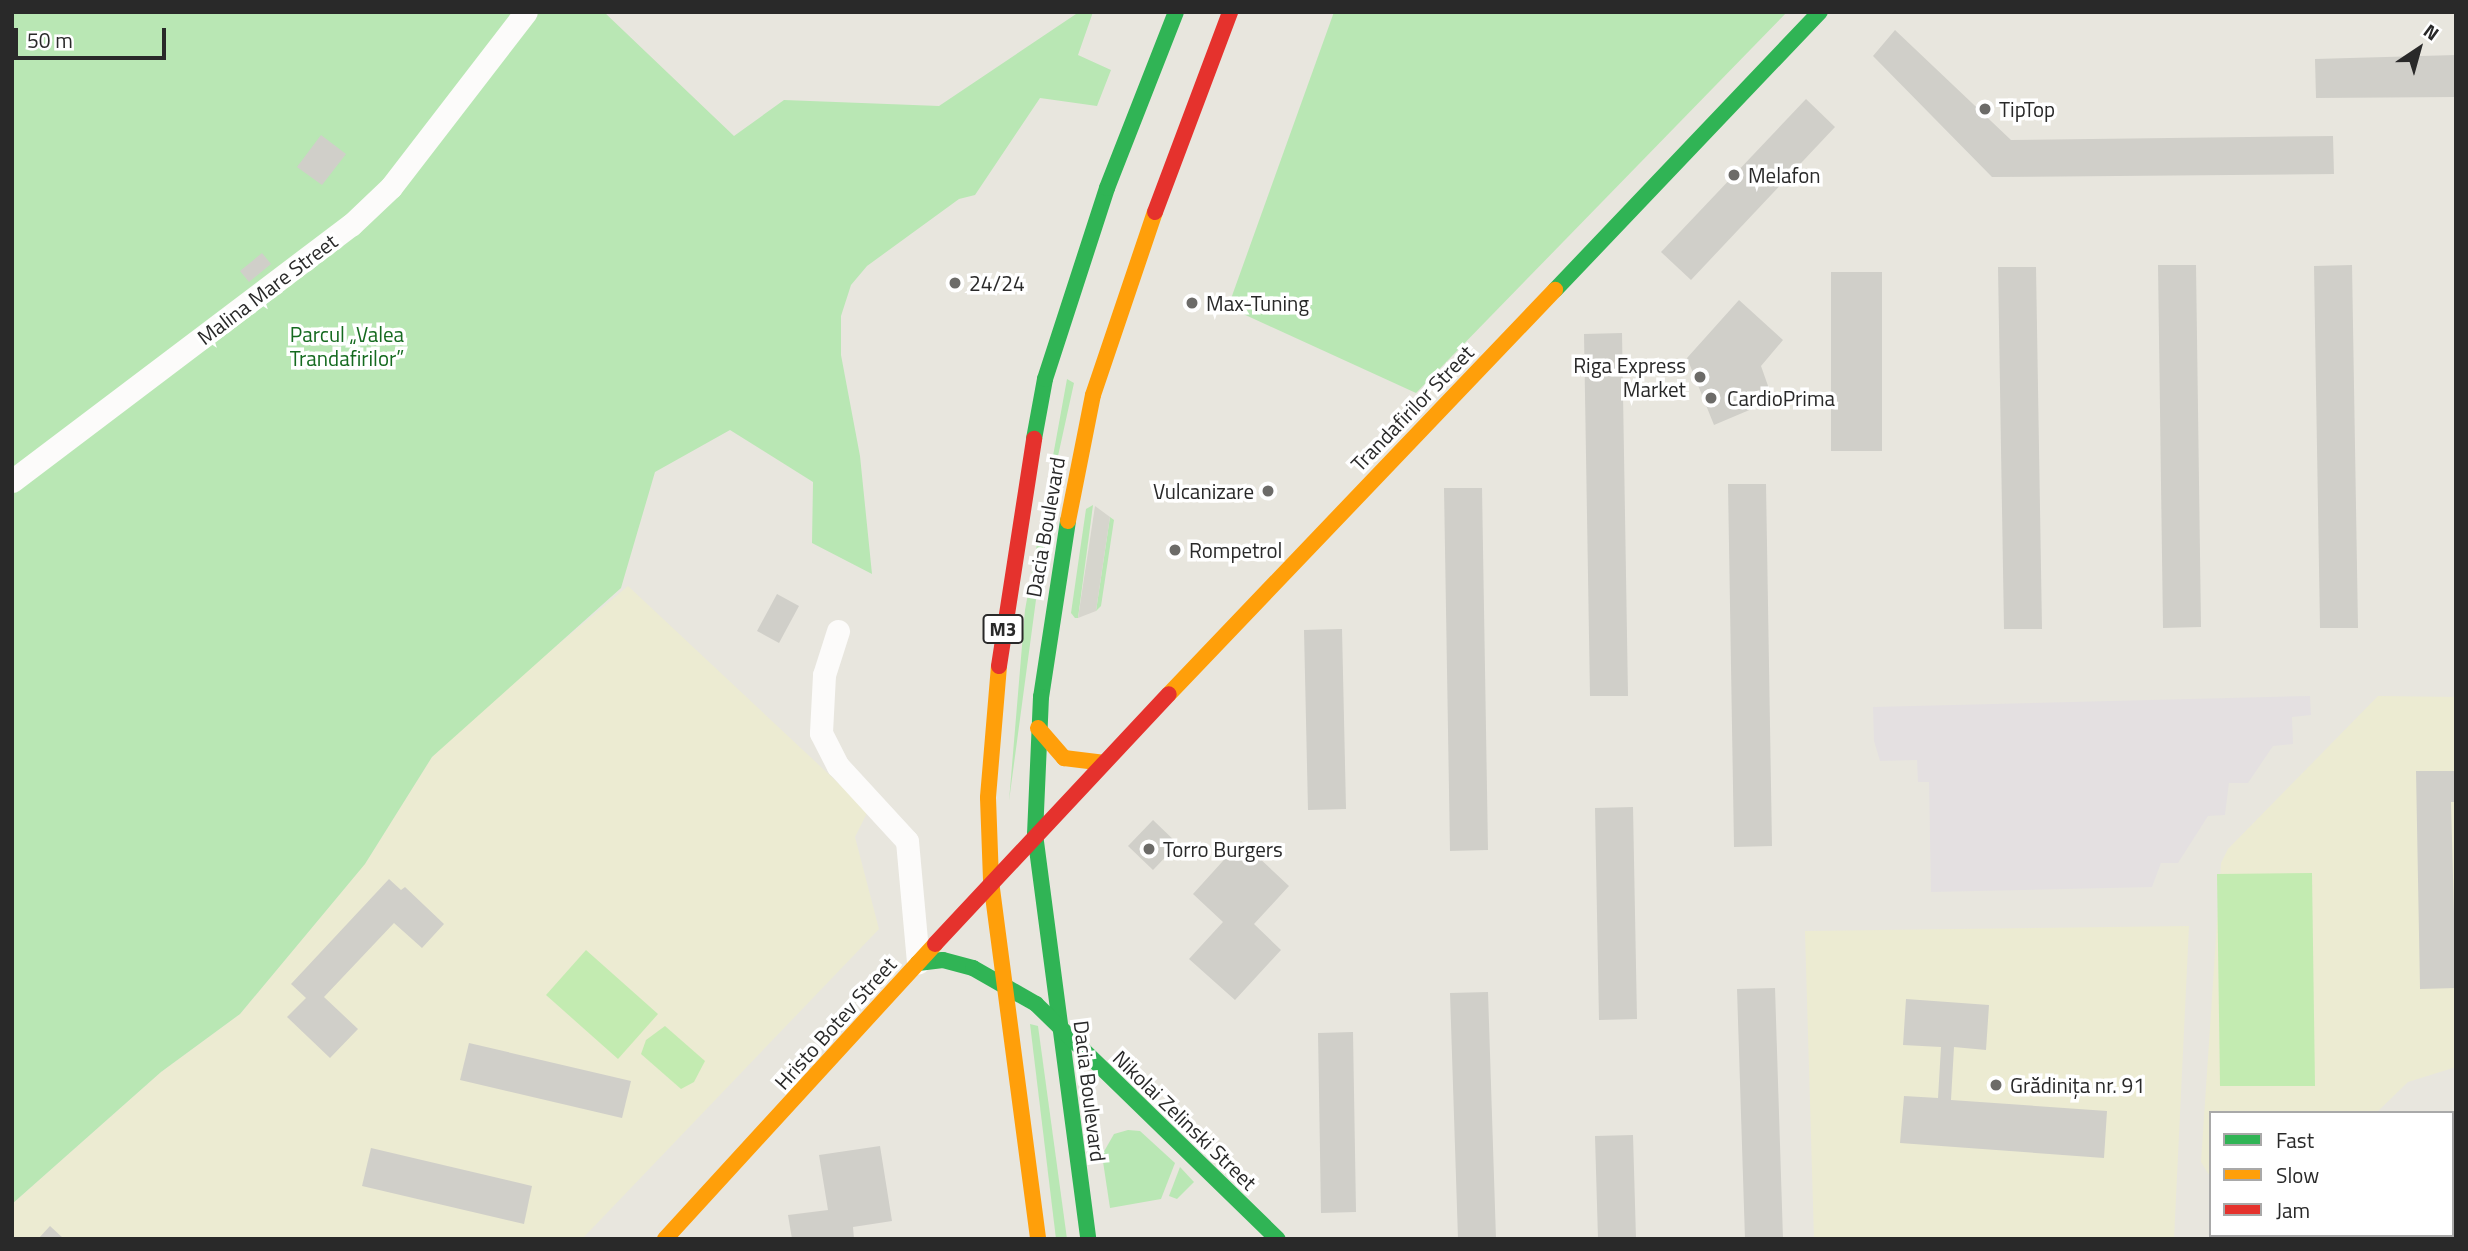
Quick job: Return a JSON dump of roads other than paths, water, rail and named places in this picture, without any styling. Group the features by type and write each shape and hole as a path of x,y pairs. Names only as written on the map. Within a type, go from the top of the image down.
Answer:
{"main road":[{"name":"Dacia Boulevard","path":"1038,1239 991,881 988,798 1000,653 1018,522 1045,379 1107,188 1176,12"},
{"name":"Dacia Boulevard","path":"1088,1239 1034,834 1038,728 1054,591 1093,395 1128,284 1230,12"},
{"name":"Trandafirilor Street","path":"1034,834 1820,12"},
{"path":"1038,728 1064,758 1103,763"},
{"name":"Hristo Botev Street","path":"665,1239 1034,834"},
{"name":"Nikolai Zelinski Street","path":"918,963 943,960 1002,980 1060,1026 1278,1239"}],"street":[{"name":"Malina Mare Street","path":"12,481 351,225 391,187 526,12"},
{"path":"838,631 824,675 821,733 838,766 907,841 918,963"}],"place":[{"name":"TipTop","path":"1985,109"},
{"name":"Melafon","path":"1734,175"},
{"name":"24/24","path":"955,283"},
{"name":"Max-Tuning","path":"1192,303"},
{"name":"Riga Express Market","path":"1700,377"},
{"name":"CardioPrima","path":"1711,398"},
{"name":"Vulcanizare","path":"1268,491"},
{"name":"Rompetrol","path":"1175,550"},
{"name":"Torro Burgers","path":"1149,849"},
{"name":"Grădinița nr. 91","path":"1996,1085"}],"park label":[{"name":"Parcul „Valea Trandafirilor”","path":"347,346"}]}
